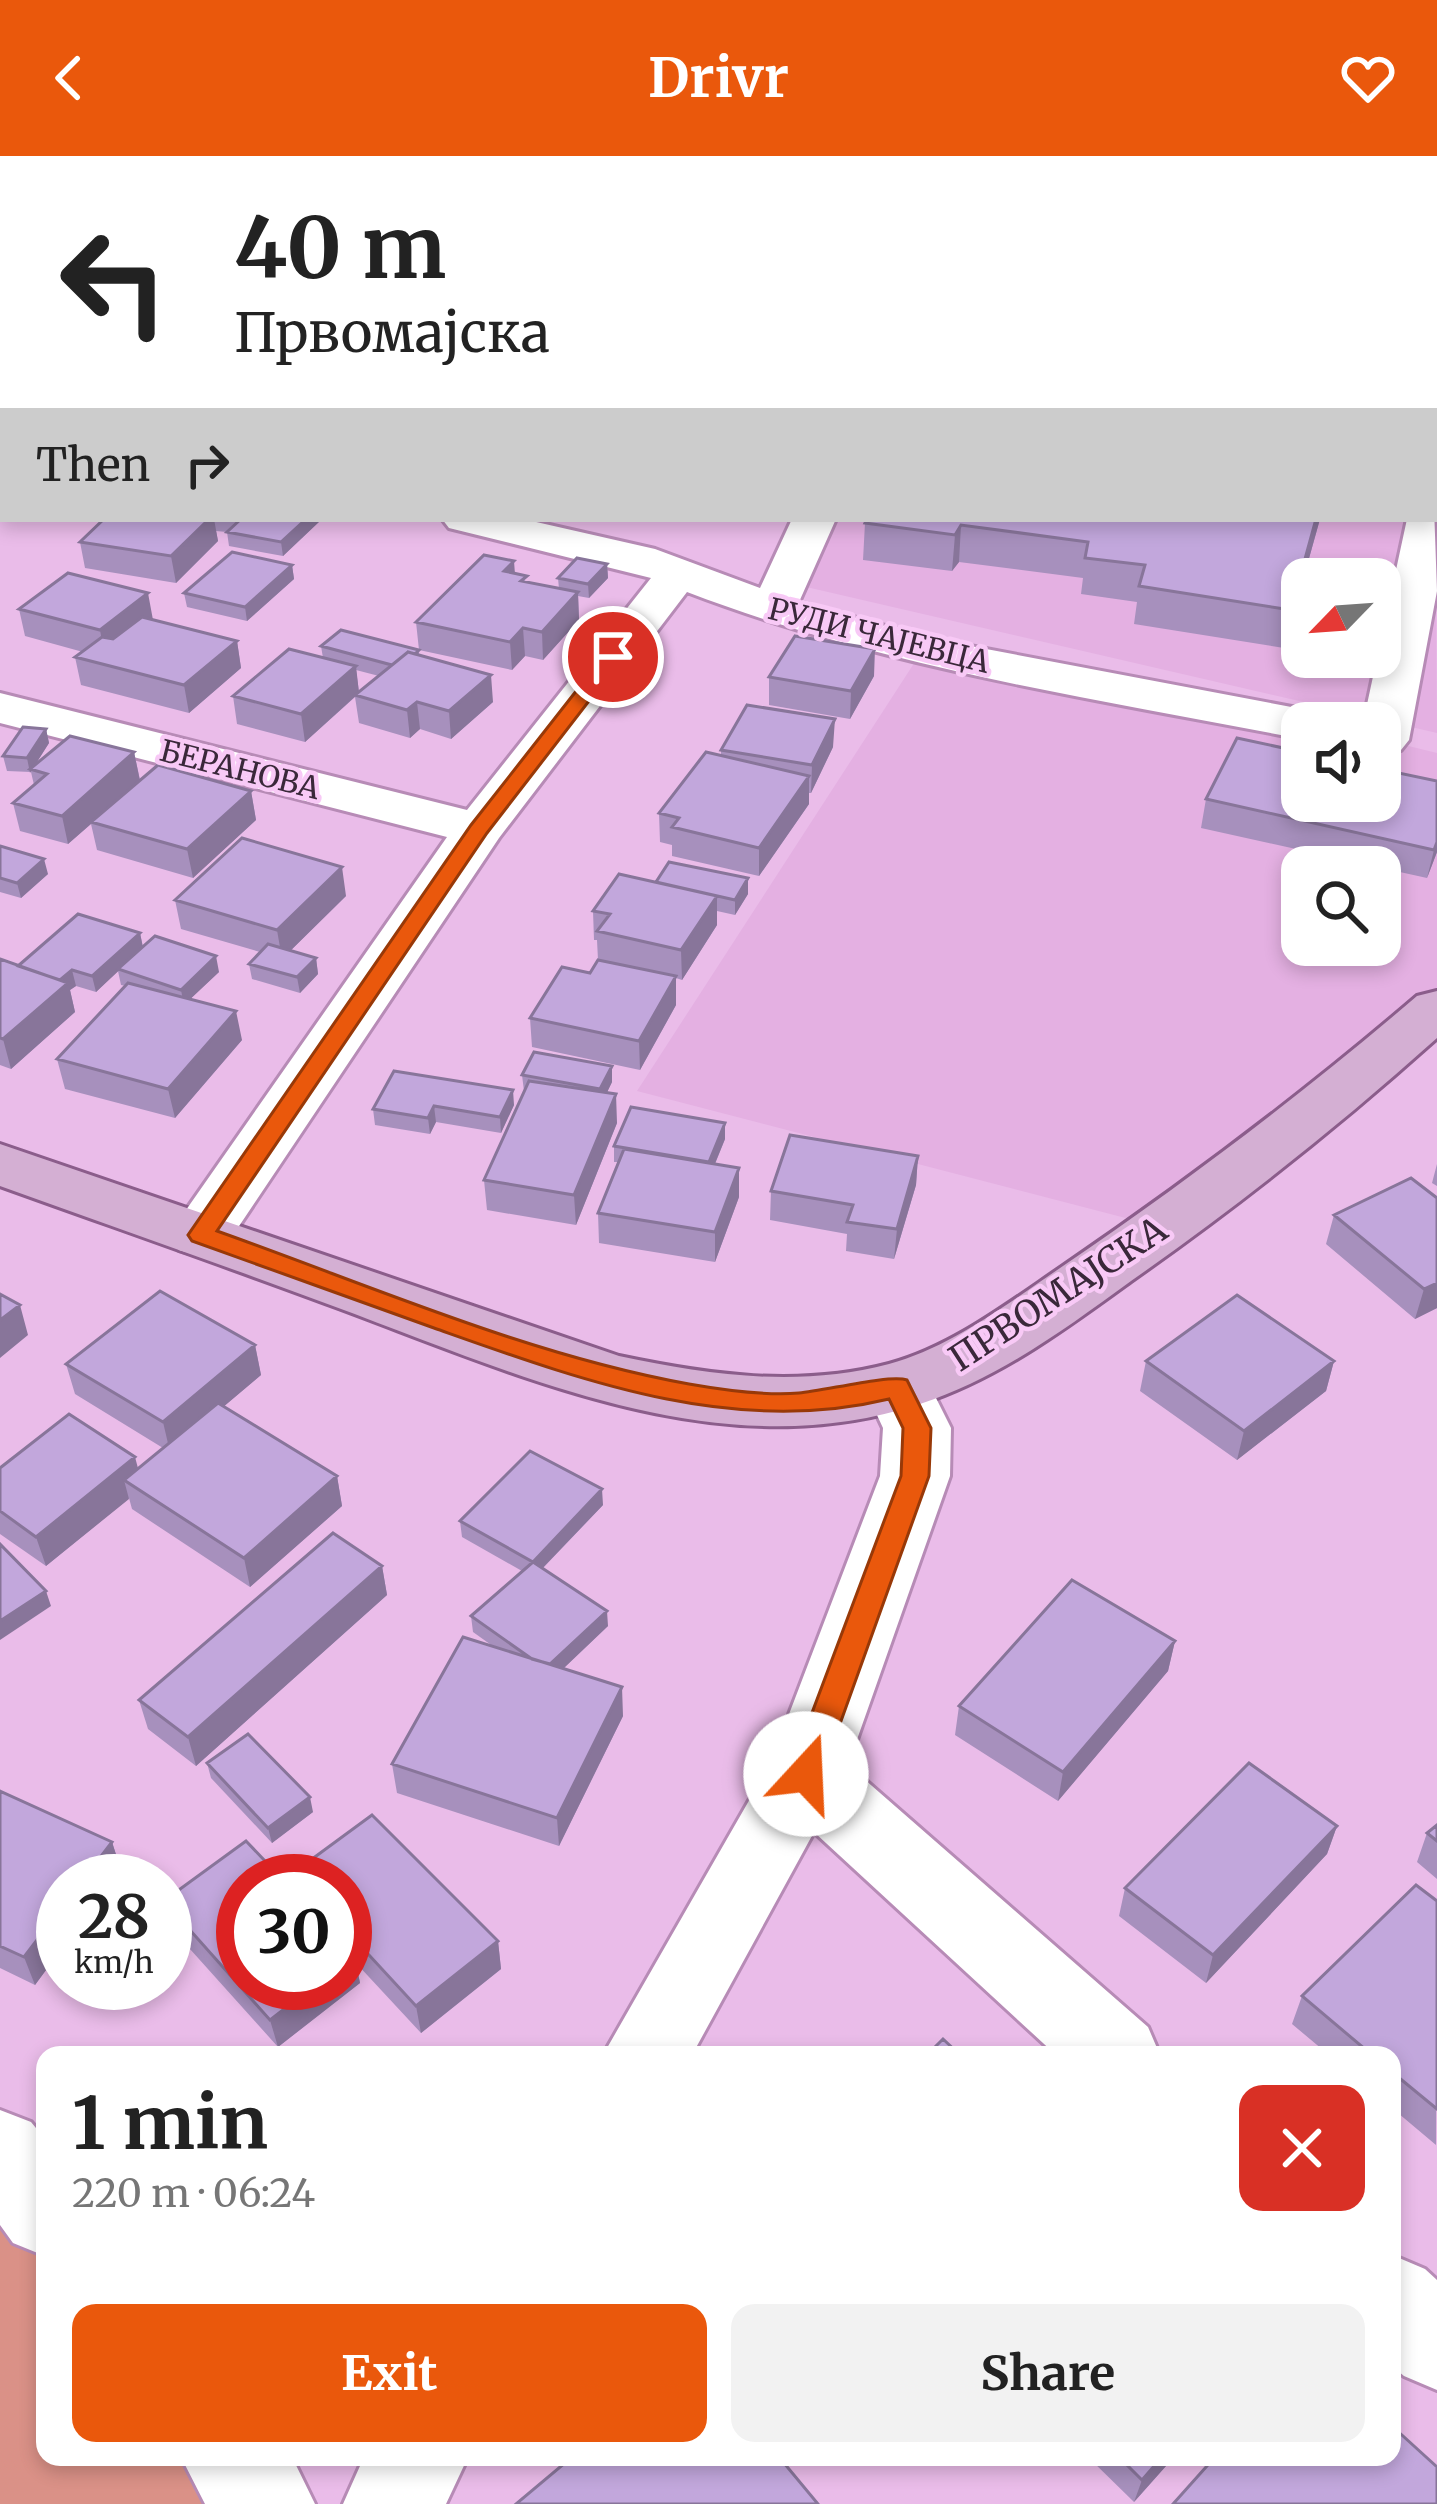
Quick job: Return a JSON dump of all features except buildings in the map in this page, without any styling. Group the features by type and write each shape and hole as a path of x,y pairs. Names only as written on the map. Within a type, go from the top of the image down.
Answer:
{"main road":[{"name":"ПРВОМАЈСКА","path":"0,1164 581,1370 693,1395 791,1404 846,1399 898,1387 964,1361 1164,1228 1324,1109 1437,1008"}],"street":[{"name":"РУДИ ЧАЈЕВЦА","path":"477,522 639,558 676,576 762,605 922,651 1281,720"},
{"path":"640,623 687,610 762,605 812,522"},
{"path":"1390,702 1428,522"},
{"path":"201,1235 479,829 676,576"},
{"name":"БЕРАНОВА","path":"0,709 479,829"},
{"path":"1401,744 1437,753"},
{"path":"651,2046 806,1774 915,1476 917,1428 898,1387"},
{"path":"806,1774 1107,2046"},
{"path":"0,2152 36,2200"},
{"path":"1401,2310 1437,2343"},
{"path":"237,2466 266,2504"},
{"path":"392,2504 414,2466"}],"shaded area":[{"path":"834,522 1435,522 1437,733 1401,725 1401,702 1303,702 802,586"},
{"path":"922,651 1281,720 1281,822 1401,822 1401,744 1437,753 1437,1008 1164,1228 637,1091"},
{"path":"0,2152 36,2200 36,2466 237,2466 266,2504 0,2504"}],"route":[{"path":"613,657 479,829 201,1235 581,1370 693,1395 791,1404 846,1399 898,1387 917,1428 915,1476 806,1774"}]}
